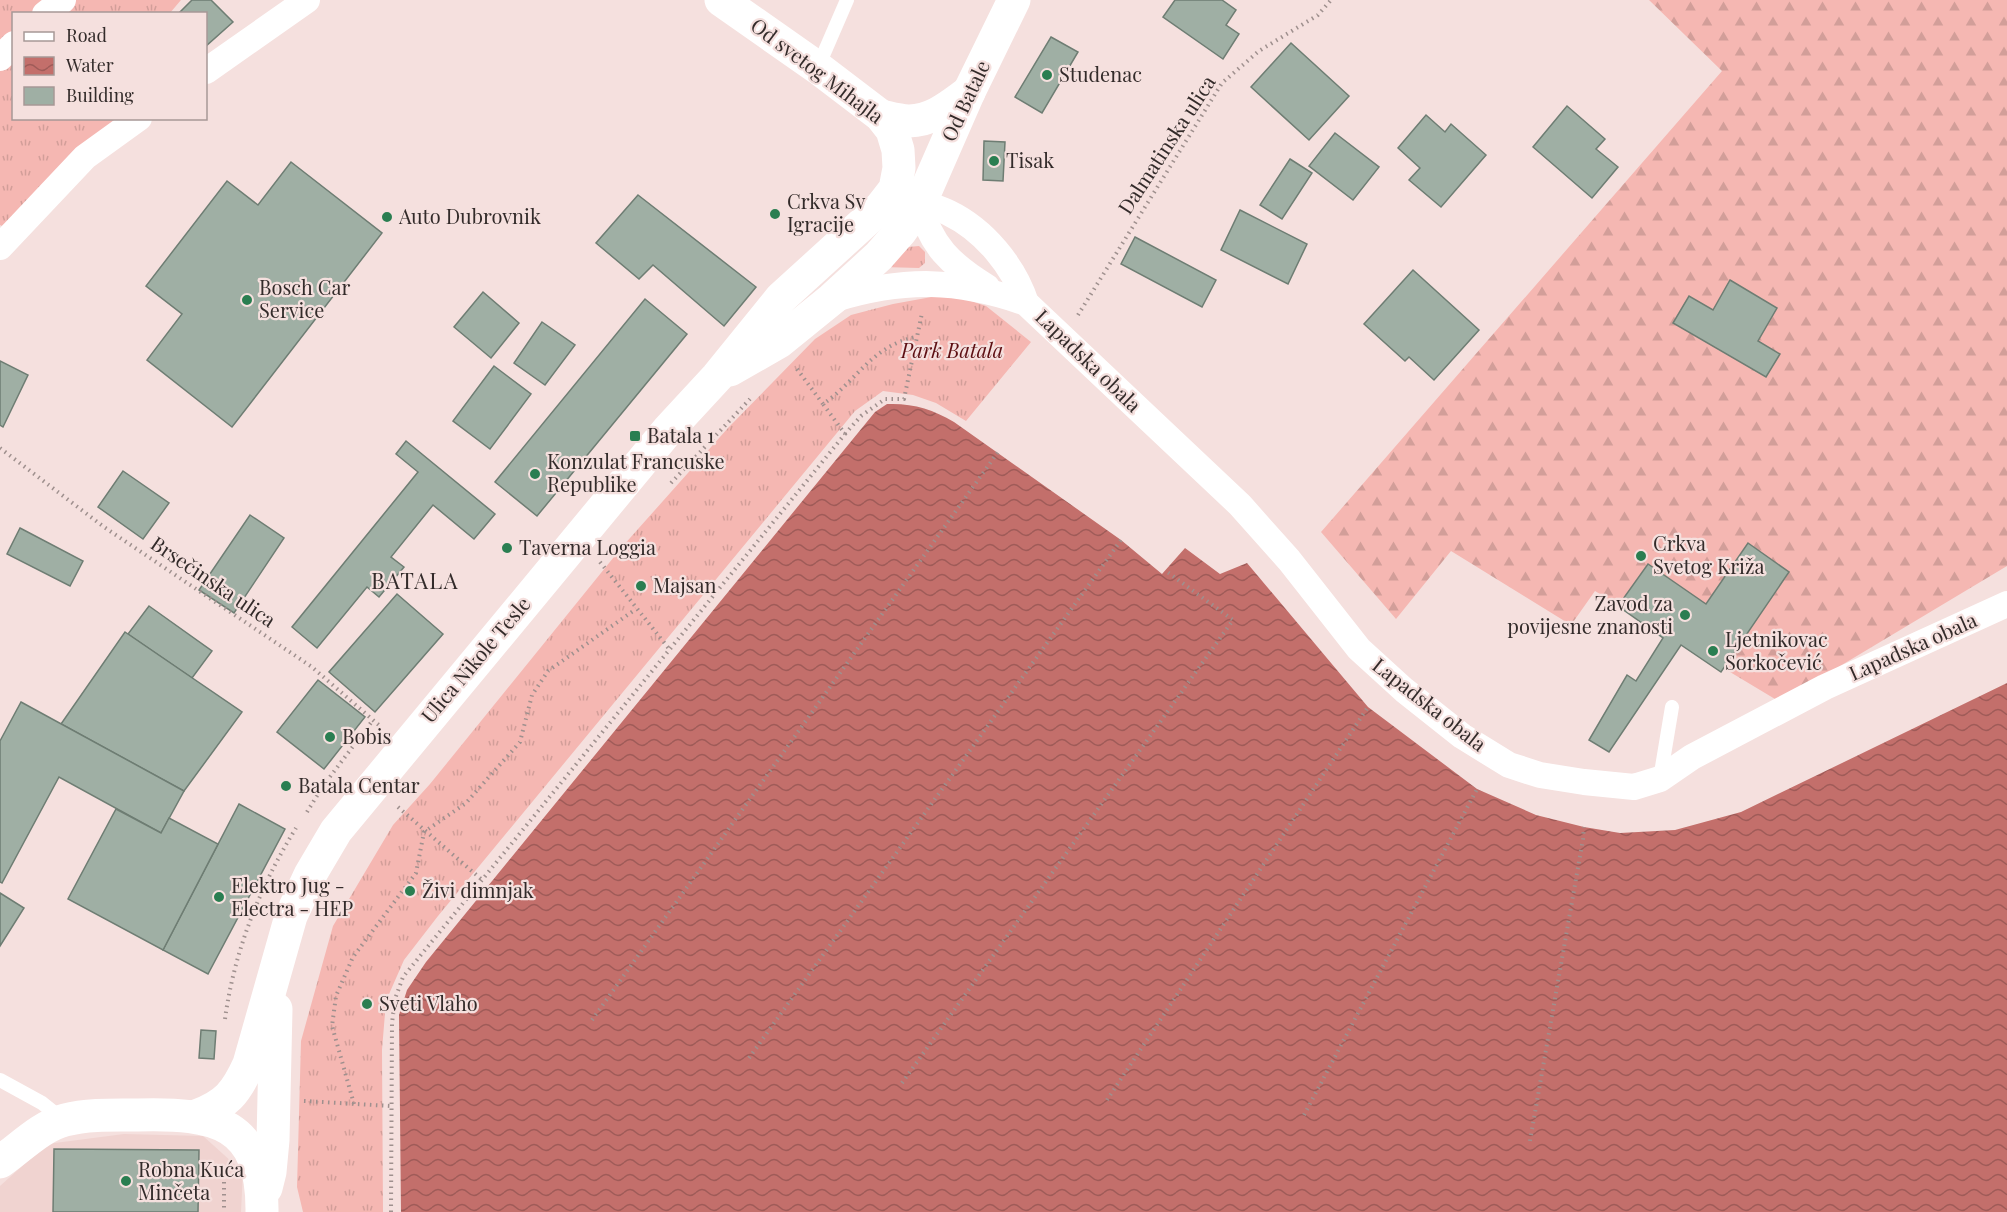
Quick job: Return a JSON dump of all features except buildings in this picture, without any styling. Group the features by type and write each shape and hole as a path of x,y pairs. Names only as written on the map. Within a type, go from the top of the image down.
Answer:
{"main road":[{"name":"Od svetog Mihajla","path":"721,0 818,68 881,116 892,130 898,150 899,168 908,196"},
{"name":"Od Batale","path":"908,196 969,92 1014,0"},
{"path":"881,116 909,121 928,118 946,110 969,92"},
{"name":"Ulica Nikole Tesle","path":"717,376 779,342 832,299 887,248 901,231 908,196"},
{"name":"Ulica Nikole Tesle","path":"196,1116 214,1110 226,1102 240,1085 249,1064 291,916 310,875 336,831 668,430 782,298 881,207 908,196"},
{"name":"Ulica Nikole Tesle","path":"262,1208 270,1172 273,1140 277,1039 275,968"},
{"path":"0,1162 36,1134 64,1120 161,1114 196,1116"},
{"name":"Ulica Nikole Tesle","path":"196,1116 219,1122 239,1134 251,1150 259,1171 262,1208"}],"street":[{"path":"48,12 63,0"},
{"path":"207,70 308,0"},
{"path":"0,58 12,46"},
{"path":"0,247 85,157 136,120"},
{"name":"Lapadska obala","path":"908,196 956,217 983,237 1010,269 1021,287 1026,303"},
{"name":"Lapadska obala","path":"908,196 941,250 966,274 997,293"},
{"name":"Lapadska obala","path":"832,299 899,284 955,285 997,293 1026,303 1240,506 1289,560 1359,649 1404,690 1462,736 1509,765 1540,775 1634,787 1660,778 1692,757 1825,687 2007,604"}],"lane":[{"path":"818,68 847,0"},
{"path":"1660,778 1672,707"},
{"path":"0,1080 42,1102 64,1120"}],"path":[{"name":"Dalmatinska ulica","path":"1064,339 1222,83 1259,51 1318,15 1330,0"},
{"path":"391,1212 392,1023 395,999 403,976 845,434 861,416 885,399 904,399 916,337 901,340 865,364 835,396 823,404"},
{"path":"791,360 845,434"},
{"path":"670,483 757,392"},
{"name":"Brsečinska ulica","path":"0,448 104,527 312,667 404,747"},
{"path":"592,1020 998,452"},
{"path":"748,1058 1121,540"},
{"path":"604,555 599,562 670,650"},
{"path":"902,1083 1233,620 1166,571"},
{"path":"354,1104 332,1026 336,996 353,957 416,873 424,832 466,803 520,742 532,695 548,671 636,609"},
{"path":"1107,1100 1368,707"},
{"path":"1304,1115 1477,789"},
{"path":"397,807 481,879"},
{"path":"1530,1141 1584,827"}],"shaded area":[{"path":"124,1134 203,1136 243,1172 241,1212 0,1212 0,1186 47,1144"}],"green space":[{"path":"0,0 181,0 171,12 12,12 12,120 124,120 2,226 0,225"},
{"path":"1649,0 2007,0 2007,566 1780,702 1595,591 1571,625 1451,551 1396,619 1321,532 1722,71"},
{"path":"919,246 925,252 925,263 919,268 882,267 908,247"},
{"name":"Park Batala","path":"937,296 962,298 986,306 1031,342 966,421 936,403 913,395 883,391 855,411 404,960 386,1001 382,1050 383,1212 303,1212 297,1187 301,1041 333,926 393,825 430,784 622,547 728,428 815,339 851,315"}],"water":[{"path":"887,404 922,408 954,422 1121,540 1162,574 1185,548 1220,574 1247,563 1368,707 1477,789 1536,815 1584,827 1620,833 1675,830 1741,812 2007,683 2007,1212 401,1212 399,1015 407,990 426,962 875,412"}],"place":[{"name":"Studenac","path":"1047,75"},
{"name":"Tisak","path":"994,161"},
{"name":"Crkva Sv Igracije","path":"775,214"},
{"name":"Auto Dubrovnik","path":"387,217"},
{"name":"Bosch Car Service","path":"247,300"},
{"name":"Batala 1","path":"635,436"},
{"name":"Konzulat Francuske Republike","path":"535,474"},
{"name":"Taverna Loggia","path":"507,548"},
{"name":"Crkva Svetog Križa","path":"1641,556"},
{"name":"Majsan","path":"641,586"},
{"name":"Zavod za povijesne znanosti","path":"1685,615"},
{"name":"Ljetnikovac Sorkočević","path":"1713,651"},
{"name":"Bobis","path":"330,737"},
{"name":"Batala Centar","path":"286,786"},
{"name":"Živi dimnjak","path":"410,891"},
{"name":"Elektro Jug - Electra - HEP","path":"219,897"},
{"name":"Sveti Vlaho","path":"367,1004"},
{"name":"Robna Kuća Minčeta","path":"126,1181"}],"district":[{"name":"BATALA","path":"415,581"}]}
